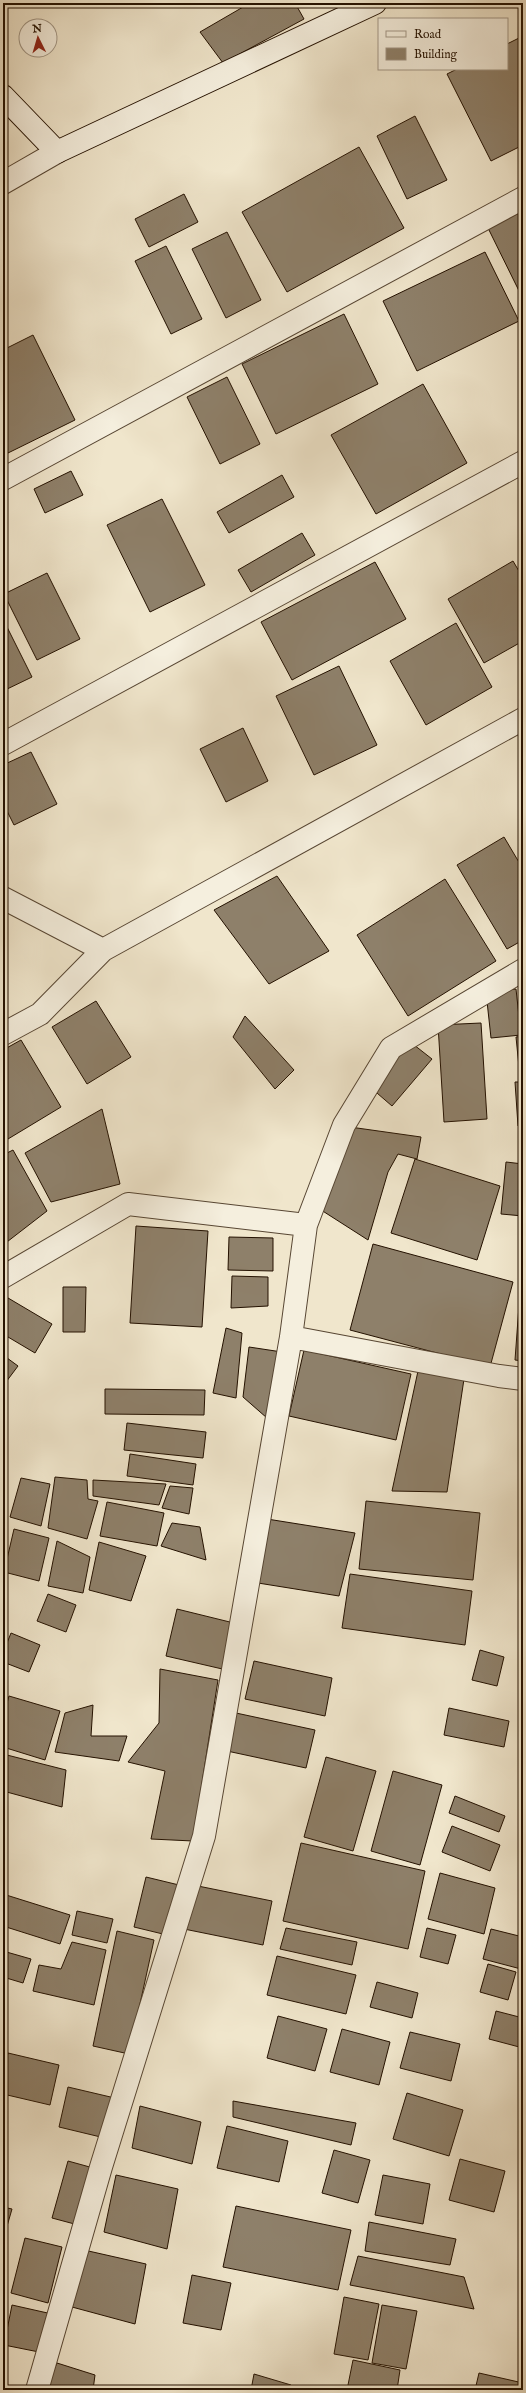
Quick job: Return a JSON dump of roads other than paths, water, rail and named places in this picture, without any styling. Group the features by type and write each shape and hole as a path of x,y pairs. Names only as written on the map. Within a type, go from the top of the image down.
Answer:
{"street":[{"path":"3,183 57,152 375,3"},
{"path":"3,96 57,152"},
{"path":"3,479 523,198"},
{"path":"3,744 523,462"},
{"path":"3,1034 40,1014 104,950 523,719"},
{"path":"3,898 104,950"},
{"path":"37,2390 101,2167 204,1836 291,1337 306,1225 344,1125 391,1048 523,970"},
{"path":"3,1277 128,1204 306,1225"},
{"path":"291,1337 499,1376 523,1378"}]}
